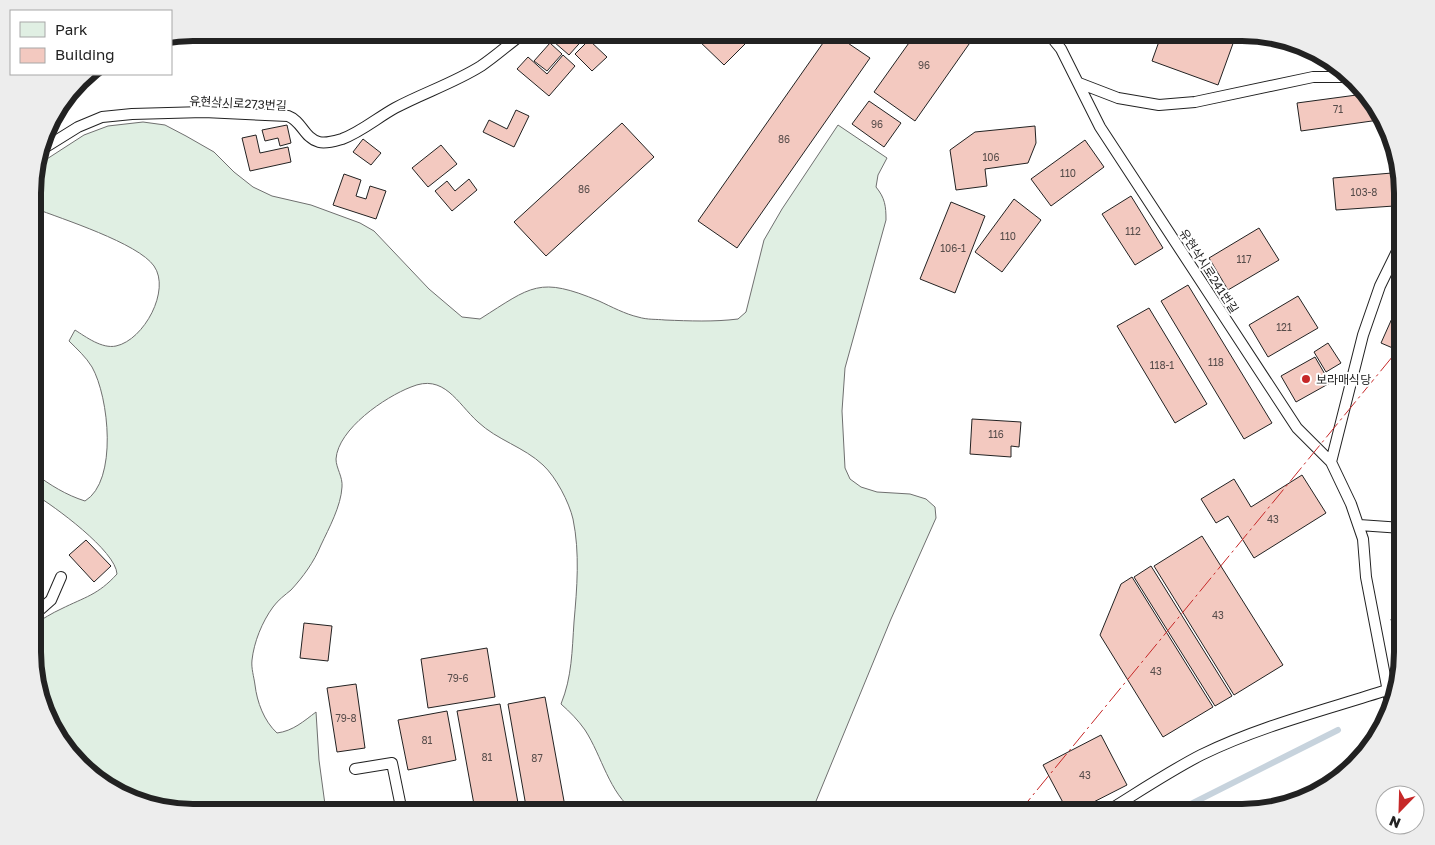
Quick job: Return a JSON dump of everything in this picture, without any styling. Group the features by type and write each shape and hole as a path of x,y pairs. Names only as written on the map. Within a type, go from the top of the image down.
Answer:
{"lane":[{"name":"유현삭시로273번길","path":"49,145 78,127 102,117 132,114 204,112 288,116 300,123 306,134 313,139 320,142 328,142 341,139 396,108 482,65 513,41"},
{"name":"유현삭시로241번길","path":"1055,41 1079,83 1100,128 1297,428 1331,462 1351,504 1363,539 1366,577 1388,694"},
{"path":"1079,83 1118,98 1159,104 1195,102 1313,77 1338,76"},
{"path":"1331,462 1362,334 1380,286 1393,259"},
{"path":"1358,525 1393,527"},
{"path":"41,609 51,600 60,577"},
{"path":"1121,803 1200,756 1232,741 1263,729 1387,690"},
{"path":"355,769 392,763 400,804"}],"green space":[{"path":"143,122 165,125 214,152 234,172 253,187 272,196 311,205 360,223 374,231 429,289 462,317 480,319 525,292 536,288 549,287 579,293 628,314 645,319 720,321 738,319 746,312 764,240 782,209 838,125 887,158 878,175 876,187 884,202 886,220 845,368 842,411 845,468 850,479 861,487 877,492 910,494 926,499 935,507 936,518 891,619 815,803 626,804 612,785 585,730 561,704 571,664 577,570 577,545 573,519 565,498 553,476 536,459 485,428 449,392 432,384 411,387 389,398 364,416 345,436 336,459 342,487 334,517 308,569 269,613 262,626 253,653 252,669 259,704 268,723 277,733 298,725 316,712 319,760 325,804 194,804 154,799 117,783 93,766 67,736 53,710 46,691 41,651 41,620 104,587 117,574 114,564 96,542 41,499 41,478 71,496 85,501 95,491 102,476 106,458 106,417 103,398 92,367 69,341 75,330 94,342 105,346 116,346 126,342 145,324 152,313 159,288 158,276 154,266 145,257 116,240 41,211 41,194 45,160 84,135 108,126"}],"building":[{"path":"555,41 582,41 569,55"},
{"path":"590,41 607,57 592,71 575,54"},
{"path":"699,41 748,41 724,65"},
{"path":"824,41 845,41 870,58 737,248 698,221"},
{"path":"910,41 971,41 915,121 874,92"},
{"path":"1159,41 1234,41 1218,85 1152,61"},
{"path":"550,43 562,54 547,71 534,61"},
{"path":"563,55 575,66 549,96 517,69 528,57 547,74"},
{"path":"1357,95 1375,121 1301,131 1297,103"},
{"path":"869,101 901,123 884,147 852,124"},
{"path":"516,110 529,116 514,147 483,132 489,120 507,129"},
{"path":"622,123 654,157 546,256 514,222"},
{"path":"287,125 291,143 280,146 278,138 265,141 262,130"},
{"path":"1035,126 1036,143 1028,163 985,169 987,186 956,190 950,150 975,132"},
{"path":"256,135 260,153 288,147 291,162 250,171 242,138"},
{"path":"363,139 381,153 371,165 353,152"},
{"path":"1085,140 1104,167 1051,206 1031,179"},
{"path":"441,145 457,164 428,187 412,168"},
{"path":"1392,173 1393,206 1336,210 1333,178"},
{"path":"344,174 361,180 356,196 366,199 370,186 386,191 376,219 333,205"},
{"path":"469,179 477,190 452,211 435,191 447,181 455,191"},
{"path":"1131,196 1163,248 1135,265 1102,214"},
{"path":"1014,199 1041,220 1002,272 975,252"},
{"path":"951,202 985,216 955,293 920,279"},
{"path":"1259,228 1279,260 1228,290 1209,258"},
{"path":"1188,285 1272,423 1244,439 1161,301"},
{"path":"1298,296 1318,328 1268,357 1249,325"},
{"path":"1149,308 1207,404 1175,423 1117,326"},
{"path":"1393,316 1393,348 1381,343"},
{"path":"1328,343 1341,363 1326,372 1314,352"},
{"name":"보라매식당","path":"1315,357 1330,383 1296,402 1281,376"},
{"path":"972,419 1021,422 1019,447 1011,446 1011,457 970,454"},
{"path":"1302,475 1326,513 1254,558 1228,516 1216,523 1201,499 1234,479 1251,507"},
{"path":"1202,536 1283,665 1234,695 1154,566"},
{"path":"86,540 111,566 94,582 69,555"},
{"path":"1151,566 1232,696 1215,706 1134,577"},
{"path":"1132,577 1213,707 1163,737 1100,635 1121,584"},
{"path":"304,623 332,626 328,661 300,658"},
{"path":"487,648 495,697 428,708 421,659"},
{"path":"356,684 365,748 337,752 327,688"},
{"path":"545,697 564,804 526,804 508,704"},
{"path":"500,704 518,803 474,804 457,711"},
{"path":"447,711 456,760 408,770 398,720"},
{"path":"1101,735 1127,785 1091,803 1063,803 1043,765"}],"waterway":[{"path":"1193,803 1338,730"}],"power":[{"path":"1026,803 1393,356"}],"place":[{"name":"보라매식당","path":"1306,379"}]}
